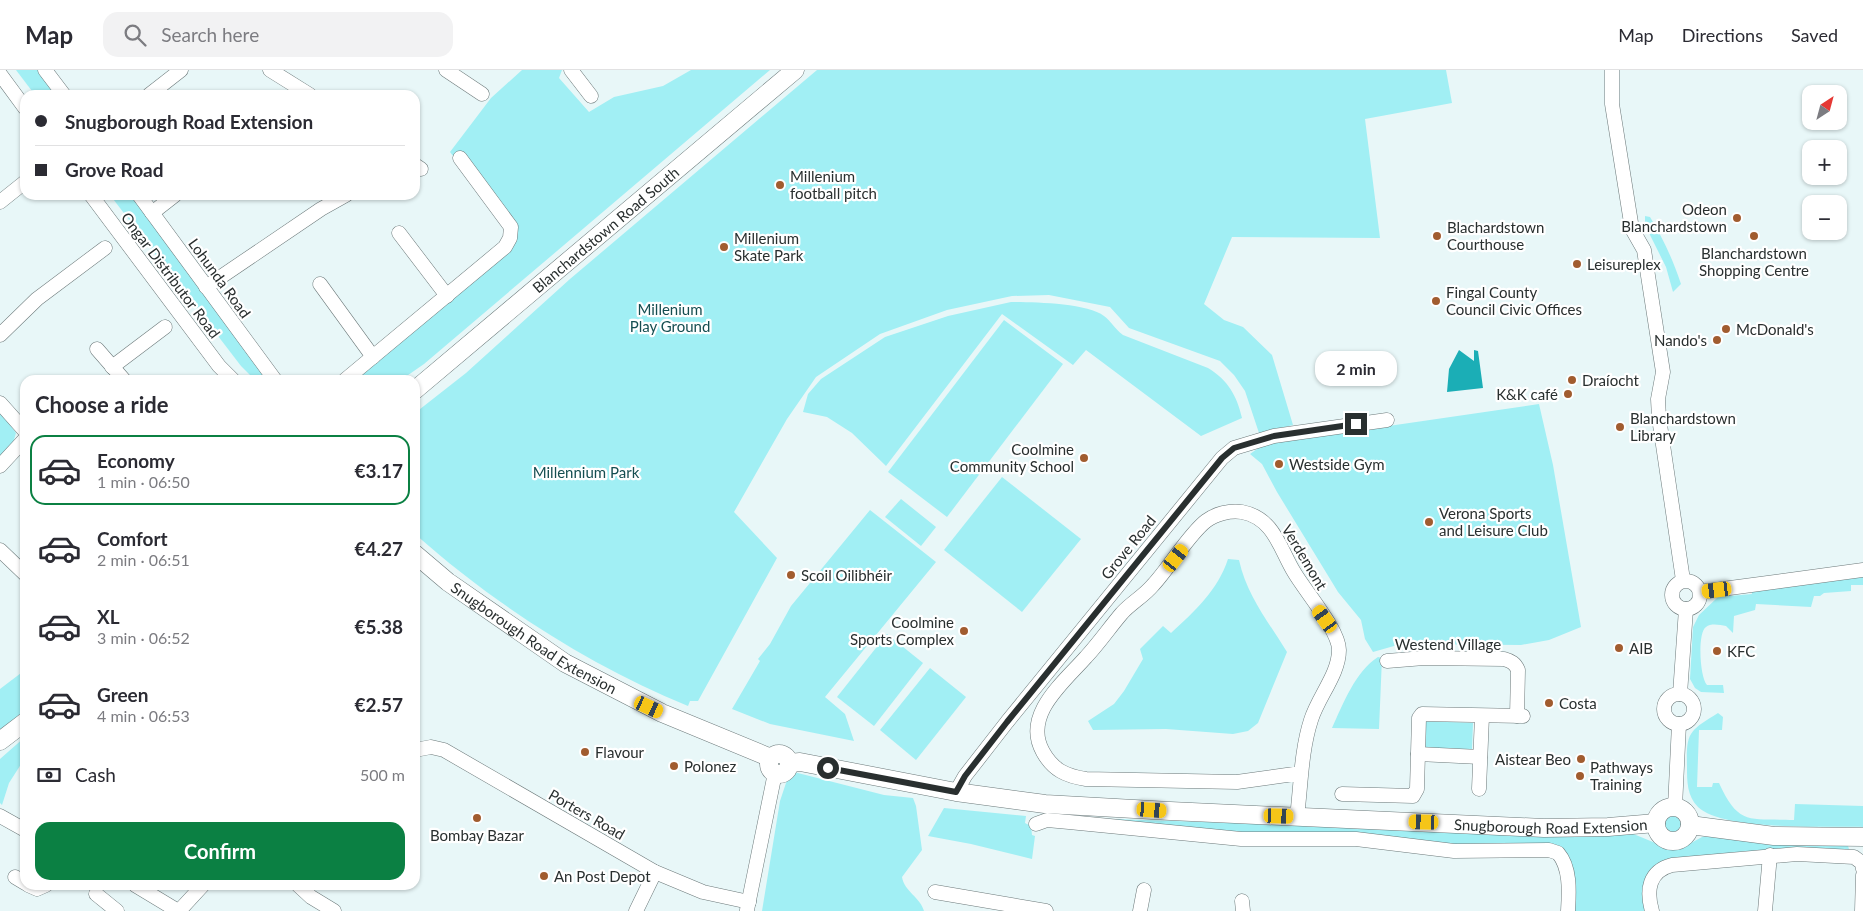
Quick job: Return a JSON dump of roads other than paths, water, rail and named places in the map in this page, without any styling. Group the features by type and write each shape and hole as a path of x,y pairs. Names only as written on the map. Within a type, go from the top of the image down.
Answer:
{"main road":[{"name":"Blanchardstown Road South","path":"420,386 795,70"},
{"name":"Snugborough Road Extension","path":"420,558 456,587 565,663 662,713 773,765 775,754 784,754 790,763 800,762 956,792 1045,804 1552,828 1616,827 1656,823"},
{"path":"3,740 20,726"},
{"path":"1675,807 1684,811 1690,820 1690,826 1685,836 1675,840 1669,840 1660,834 1656,823 1660,813 1675,807"},
{"path":"1690,826 1774,836 1863,837"}],"street":[{"path":"45,70 60,90"},
{"path":"155,90 181,70"},
{"path":"270,70 302,90"},
{"path":"446,70 482,94"},
{"path":"571,70 591,96"},
{"path":"1612,70 1612,104 1632,228 1644,250 1663,372 1658,399 1659,418 1683,580"},
{"path":"0,74 20,101"},
{"path":"350,375 505,247 510,238 510,227 460,158"},
{"path":"0,202 20,186"},
{"name":"Ongar Distributor Road","path":"94,200 228,375"},
{"name":"Lohunda Road","path":"143,200 271,375"},
{"path":"152,213 169,200"},
{"path":"206,287 337,200"},
{"path":"399,233 447,296"},
{"path":"0,336 37,299 105,248"},
{"path":"320,284 373,357"},
{"path":"112,368 165,327"},
{"path":"97,349 119,375"},
{"path":"0,403 20,425"},
{"name":"Grove Road","path":"956,792 965,776 1007,722 1222,458 1234,448 1274,436 1387,420"},
{"path":"0,466 20,444"},
{"name":"Verdemont","path":"1297,817 1301,773 1311,719 1338,662 1338,640 1292,570 1278,539 1266,523 1255,516 1241,512 1218,515 1202,525 1154,584 1124,611 1086,657 1060,683 1042,712 1037,727 1038,742 1053,767 1072,777 1086,779 1237,782 1301,773"},
{"path":"0,550 20,569"},
{"path":"1700,592 1863,570"},
{"path":"1686,609 1674,603 1671,594 1675,585 1683,580 1692,582 1700,592"},
{"path":"1686,609 1697,604 1700,592"},
{"path":"1680,694 1686,609"},
{"name":"Westend Village","path":"1342,794 1413,796 1417,789 1419,718 1422,714 1520,716 1518,670 1516,664 1511,661 1504,659 1424,658 1387,661"},
{"path":"1680,694 1690,699 1694,708 1689,720 1679,724 1669,720 1665,707 1670,698 1680,694"},
{"path":"1479,788 1482,716"},
{"path":"1675,807 1679,724"},
{"name":"Porters Road","path":"420,749 431,747 444,750 656,872 703,892 748,907"},
{"path":"1418,754 1480,757"},
{"path":"748,907 773,765"},
{"path":"0,816 20,827"},
{"path":"1036,824 1046,820 1258,840 1372,840 1454,851 1549,850 1558,853 1564,863 1568,883 1568,911"},
{"path":"1765,911 1770,855"},
{"path":"1652,911 1650,886 1656,872 1662,868 1690,862 1770,855 1847,856 1858,860 1863,869"},
{"path":"636,911 656,872"},
{"path":"1862,911 1863,875"},
{"path":"142,890 175,910 197,890"},
{"path":"303,890 334,911"},
{"path":"1140,911 1144,890"},
{"path":"935,892 1046,911"},
{"path":"102,894 117,911"}],"place":[{"name":"Millenium football pitch","path":"780,185"},
{"name":"Odeon Blanchardstown","path":"1737,218"},
{"name":"Blachardstown Courthouse","path":"1437,236"},
{"name":"Blanchardstown Shopping Centre","path":"1754,236"},
{"name":"Millenium Skate Park","path":"724,247"},
{"name":"Leisureplex","path":"1577,264"},
{"name":"Fingal County Council Civic Offices","path":"1436,301"},
{"name":"McDonald's","path":"1726,329"},
{"name":"Nando's","path":"1717,340"},
{"name":"Draíocht","path":"1572,380"},
{"name":"K&K café","path":"1568,394"},
{"name":"Blanchardstown Library","path":"1620,427"},
{"name":"Coolmine Community School","path":"1084,458"},
{"name":"Westside Gym","path":"1279,464"},
{"name":"Verona Sports and Leisure Club","path":"1429,522"},
{"name":"Scoil Oilibhéir","path":"791,575"},
{"name":"Coolmine Sports Complex","path":"964,631"},
{"name":"AIB","path":"1619,648"},
{"name":"KFC","path":"1717,651"},
{"name":"Costa","path":"1549,703"},
{"name":"Flavour","path":"585,752"},
{"name":"Aistear Beo","path":"1581,759"},
{"name":"Polonez","path":"674,766"},
{"name":"Pathways Training","path":"1580,776"},
{"name":"Bombay Bazar","path":"477,818"},
{"name":"An Post Depot","path":"544,876"}],"park label":[{"name":"Millenium Play Ground","path":"670,318"},
{"name":"Millennium Park","path":"586,472"}]}
